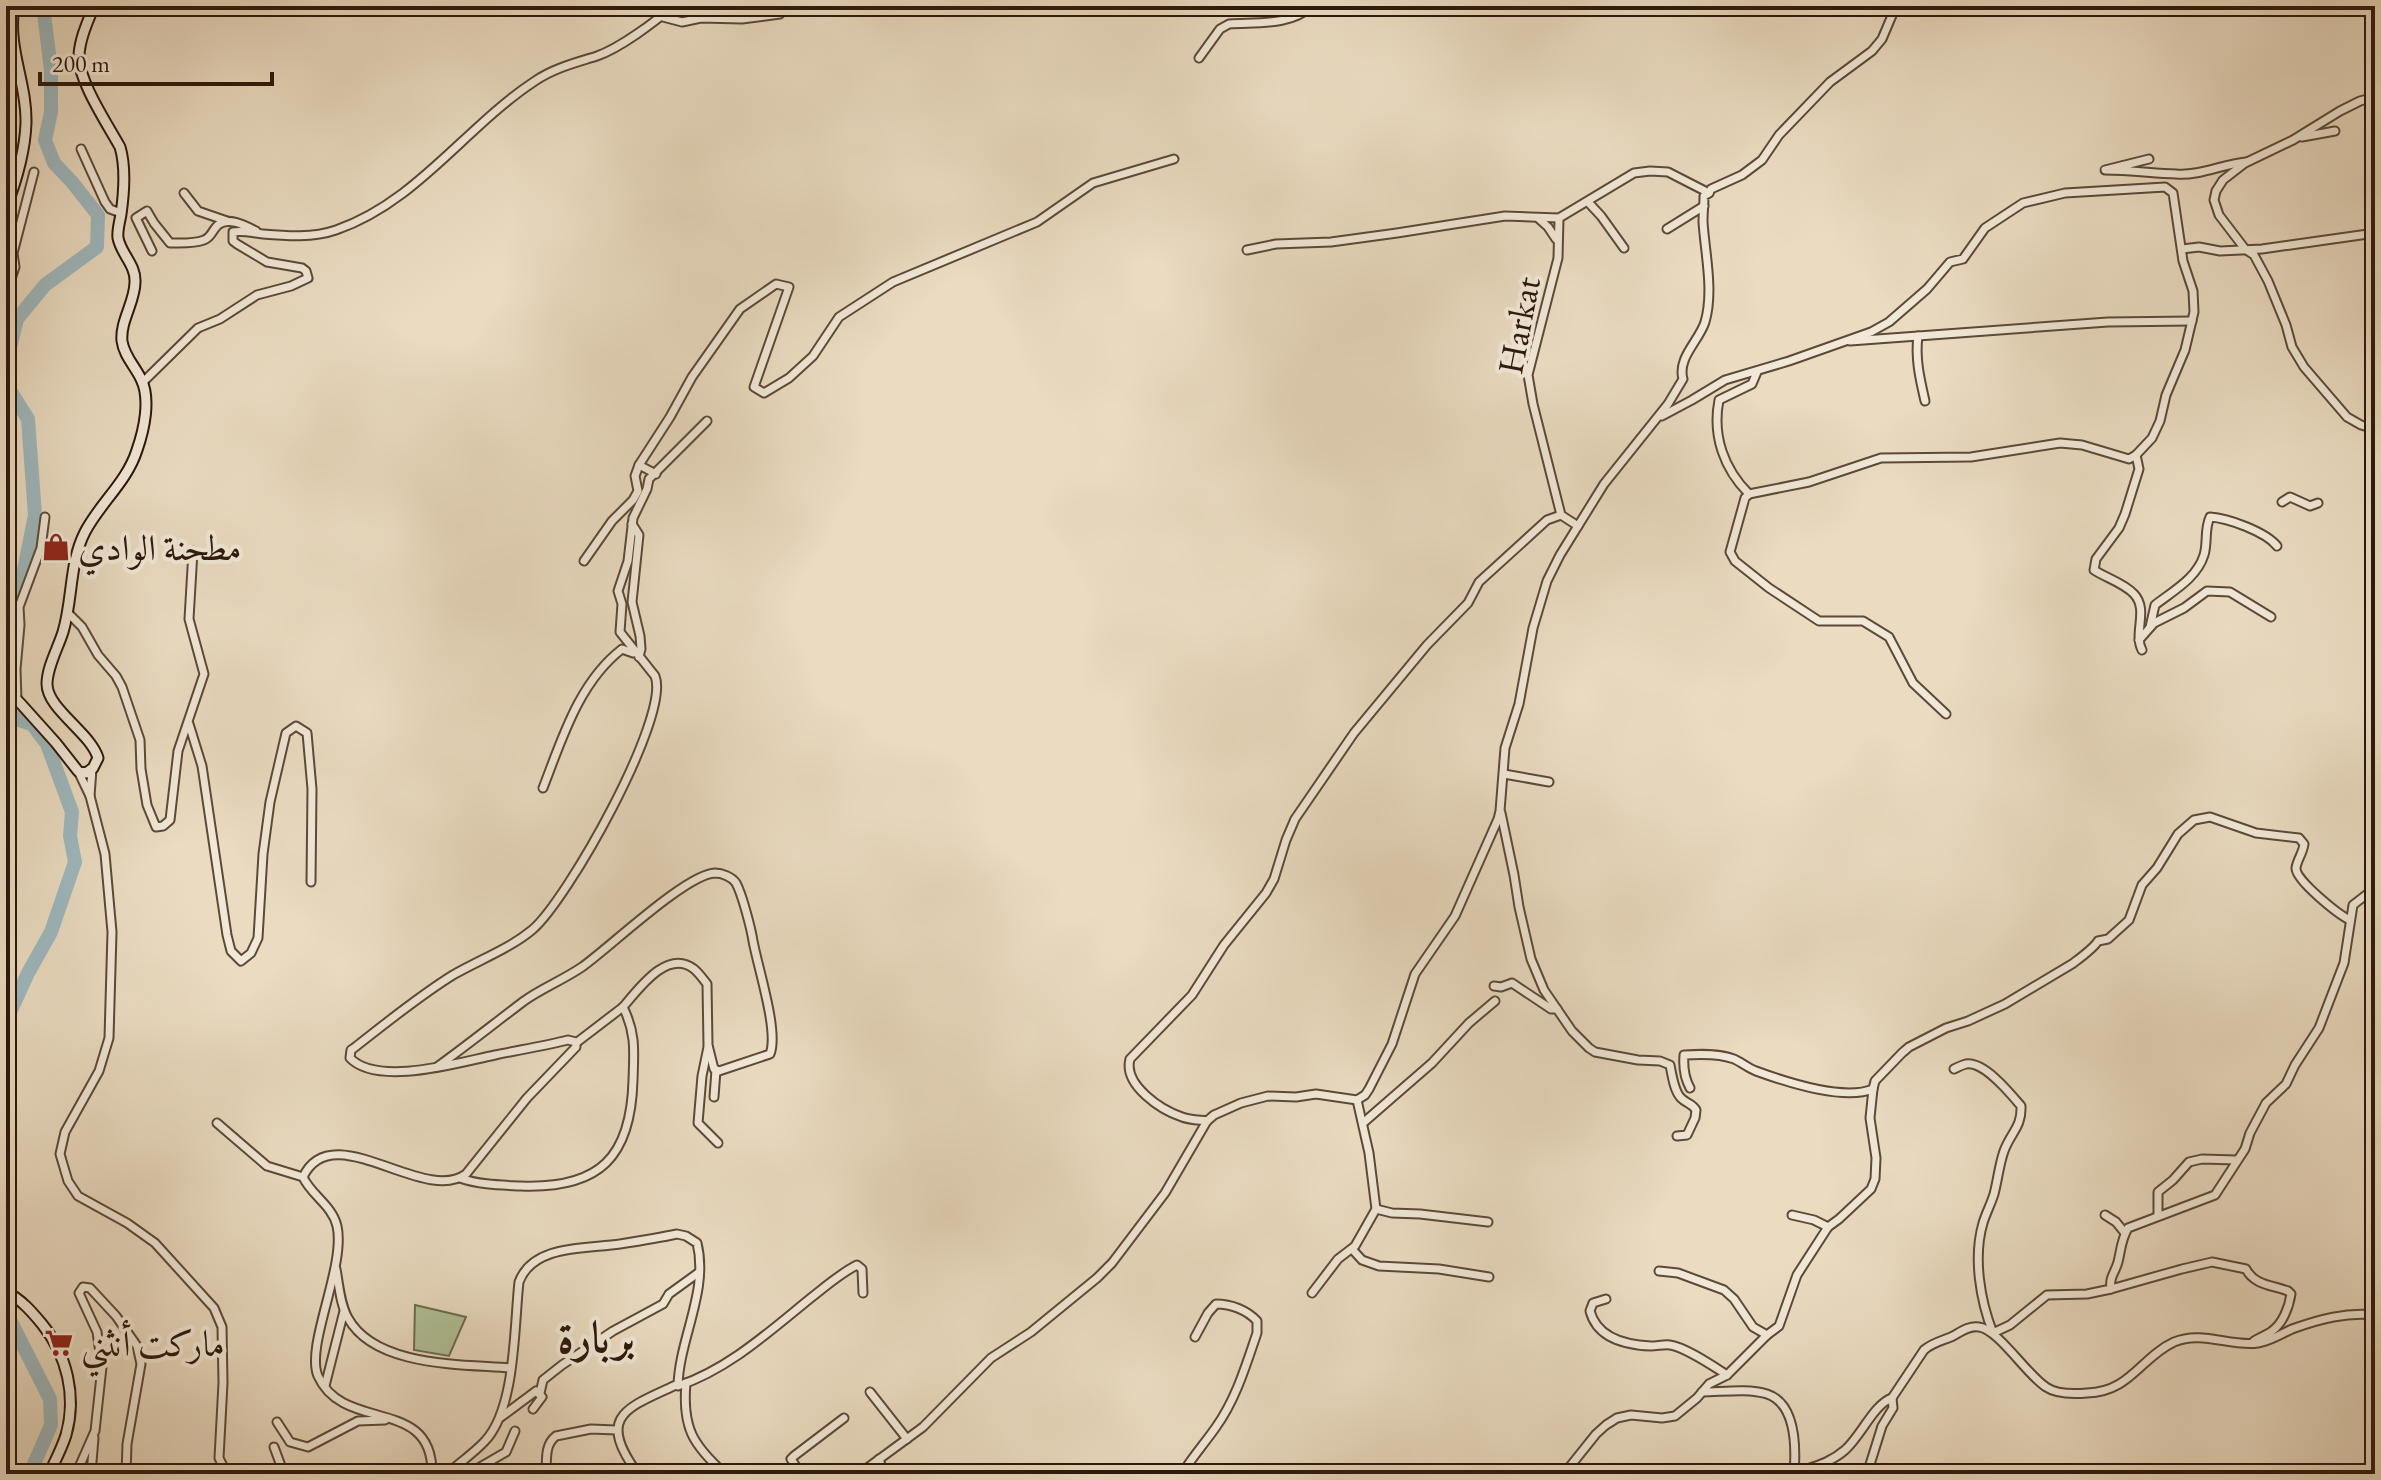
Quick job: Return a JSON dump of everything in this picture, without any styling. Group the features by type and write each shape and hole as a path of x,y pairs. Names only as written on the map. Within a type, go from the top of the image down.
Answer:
{"street":[{"path":"6,208 19,164 26,123 11,30 14,6"},
{"path":"90,796 92,769 98,758 93,747 63,713 47,684 68,613 73,568 81,539 121,483 137,453 145,408 142,383 122,339 136,281 118,238 123,158 83,79 79,64 82,40 94,6"},
{"path":"142,383 198,328 220,319 257,295 306,280 308,275 302,268 267,262 237,244 233,232 300,236 331,232 371,215 407,191 535,81 571,62 614,47 663,17 673,6"},
{"path":"1199,58 1220,29 1229,24 1289,20 1299,17 1312,6"},
{"path":"859,1474 923,1427 991,1358 1031,1332 1112,1263 1165,1193 1207,1121 1216,1114 1268,1096 1316,1094 1357,1100 1365,1095 1392,1044 1415,974 1464,899 1500,811 1505,748 1519,704 1542,593 1560,555 1616,467 1668,404 1683,379 1681,370 1706,319 1708,289 1704,196 1711,189 1757,165 1786,127 1830,82 1872,51 1882,39 1896,6"},
{"path":"663,17 682,22 701,18 742,19 780,14"},
{"path":"2375,97 2340,111 2293,140 2248,162 2223,180 2214,200 2219,215 2245,249 2254,255 2268,281 2292,347 2304,367 2347,417 2375,429"},
{"path":"2293,140 2335,131"},
{"path":"81,149 105,202 110,209 121,213"},
{"path":"584,561 612,521 633,500 638,491 635,476 639,465 692,377 740,309 776,284 789,287 754,387 764,393 789,378 813,356 839,317 893,282 1037,222 1093,183 1174,159"},
{"path":"2149,159 2105,170 2175,174 2205,172 2248,162"},
{"path":"1247,250 1276,244 1331,242 1505,216 1559,218 1634,173 1650,171 1668,172 1709,193"},
{"path":"6,294 15,267 13,253 34,172"},
{"path":"1656,418 1725,380 1844,342 1889,322 1927,289 1950,262 1963,259 1985,228 2032,199 2087,190 2165,187 2173,193 2183,261 2193,291 2194,312 2185,350 2166,395 2160,421 2152,438 2136,455 2129,459 2082,445 2060,443 1971,457 1881,458 1822,479 1749,494 1745,498 1730,552 1735,561 1819,621 1863,621 1878,629 1889,637 1913,683 1946,714"},
{"path":"184,193 198,211 245,225 263,234"},
{"path":"1588,202 1624,248"},
{"path":"1667,229 1704,206"},
{"path":"152,251 136,218 138,214 147,211 170,243 204,240 211,236 217,226 229,222"},
{"path":"1536,217 1548,227 1557,241"},
{"name":"Harkat","path":"1559,218 1558,258 1528,375 1561,515"},
{"path":"2182,249 2199,247 2220,251 2274,247 2375,233"},
{"path":"6,262 13,253"},
{"path":"1844,342 2108,322 2192,321"},
{"path":"1918,336 1918,372 1925,401"},
{"path":"1749,494 1738,483 1724,458 1717,415 1719,400 1752,384 1757,372"},
{"path":"576,1043 568,1040 431,1070 385,1071 356,1064 350,1058 351,1050 430,990 521,938 550,912 581,864 637,758 657,696 655,676 620,632 622,604 618,591 628,561 632,524 649,479 707,421"},
{"path":"2136,455 2139,469 2125,514 2119,528 2096,559 2094,570 2133,593 2141,605 2140,646 2150,627 2155,605 2177,589 2200,563 2205,552 2210,517 2234,522 2273,541 2277,546"},
{"path":"639,465 656,474"},
{"path":"2282,502 2290,497 2310,506 2318,503"},
{"path":"1207,1121 1179,1116 1145,1094 1130,1073 1130,1059 1192,995 1230,938 1266,893 1295,819 1354,733 1427,645 1468,603 1479,582 1547,520 1561,515 1578,526"},
{"path":"45,517 41,548 19,607 12,700 56,743 78,771 90,796 105,854 112,932 109,1038 99,1071 65,1132 60,1154 68,1181 78,1196 142,1232 214,1308 222,1327 219,1458 227,1474"},
{"path":"632,524 639,535 632,602 640,636 641,649 637,655"},
{"path":"68,613 82,627 122,687 140,740 147,805 156,827 163,826 170,820 178,751 204,674 189,619 193,551"},
{"path":"2150,627 2207,591 2219,590 2240,597 2271,617"},
{"path":"543,788 571,715 605,662 622,649 637,655"},
{"path":"189,724 202,766 231,951 241,961 251,953 258,938 263,854 270,802 286,733 296,726 307,733 312,789 311,882"},
{"path":"78,771 86,773 92,769"},
{"path":"1504,774 1549,782"},
{"path":"1500,811 1519,907 1539,981 1580,1040 1595,1052 1670,1065 1677,1094 1683,1101 1693,1104 1696,1110 1687,1135 1677,1136"},
{"path":"1564,1474 1596,1434 1611,1422 1631,1415 1675,1416 1709,1384 1727,1375 1779,1326 1797,1275 1828,1227 1859,1202 1871,1189 1875,1179 1876,1158 1870,1118 1875,1081 1909,1047 2005,1004 2072,964 2098,941 2108,939 2122,928 2132,914 2142,885 2187,824 2202,817 2220,819 2256,833 2303,840 2304,850 2296,867 2299,878 2350,920"},
{"path":"431,1070 524,1001 583,967 696,880 715,873 729,877 736,883 765,995 772,1044 768,1056 716,1070"},
{"path":"2111,1289 2110,1278 2118,1263 2122,1238 2132,1225 2215,1195 2220,1190 2245,1149 2266,1103 2286,1084 2319,1028 2344,963 2356,901 2375,888"},
{"path":"460,1178 527,1098 575,1048 576,1043 623,1007 645,982 665,966 684,964 694,969 707,984 708,1045 698,1123 718,1143"},
{"path":"1494,986 1512,983 1551,1009 1557,1009"},
{"path":"1363,1123 1432,1063 1469,1023 1495,1001"},
{"path":"303,1177 309,1163 320,1157 338,1154 412,1175 484,1183 558,1186 594,1172 625,1137 631,1116 632,1024 623,1007"},
{"path":"708,1045 716,1070 714,1097"},
{"path":"1690,1088 1683,1063 1684,1055 1691,1054 1729,1058 1781,1079 1838,1092 1852,1094 1873,1089"},
{"path":"1954,1069 1967,1063 1989,1072 2021,1106 2022,1119 2000,1162 1980,1240 1982,1298 1993,1333"},
{"path":"1312,1293 1338,1259 1352,1249 1376,1209 1369,1153 1357,1100"},
{"path":"217,1123 267,1166 303,1177 333,1215 337,1223 336,1267 317,1349 318,1377 334,1399 413,1427 424,1438 432,1474"},
{"path":"2158,1215 2158,1192 2189,1162 2202,1159 2236,1160"},
{"path":"1376,1209 1488,1222"},
{"path":"1792,1215 1828,1227"},
{"path":"2105,1215 2125,1233"},
{"path":"447,1474 485,1441 499,1418 506,1399 519,1282 523,1273 542,1258 579,1248 677,1234 697,1243 697,1300 682,1383 691,1437 725,1474"},
{"path":"1352,1249 1362,1260 1379,1266 1439,1269 1489,1277"},
{"path":"1993,1333 2010,1325 2047,1295 2087,1294 2212,1262 2246,1269 2251,1278 2259,1283 2291,1294 2280,1323 2272,1332 2252,1343"},
{"path":"638,1474 625,1455 616,1430 620,1418 628,1409 639,1401 709,1373 857,1265 862,1269 863,1293"},
{"path":"336,1267 349,1320 377,1346 399,1356 510,1368"},
{"path":"1659,1271 1678,1273 1724,1290 1753,1327 1767,1335"},
{"path":"533,1409 542,1397 543,1380 613,1331 663,1304 669,1294 698,1273"},
{"path":"91,1474 102,1367 97,1332 79,1293 83,1287 90,1288 116,1316 137,1346 141,1364 127,1444 126,1474"},
{"path":"6,1292 26,1305 49,1332 61,1352 65,1367 70,1414 63,1443 49,1474"},
{"path":"1606,1299 1593,1303 1590,1311 1596,1326 1611,1337 1633,1345 1669,1344 1727,1375"},
{"path":"1182,1474 1231,1403 1257,1333 1257,1321 1235,1307 1216,1304 1195,1337"},
{"path":"325,1386 344,1309"},
{"path":"1702,1392 1764,1393 1779,1403 1791,1425 1794,1474 1816,1468 1845,1451 1884,1401 1892,1398 1920,1355 1931,1344 1972,1327 1981,1327 1993,1333 2048,1389 2090,1394 2109,1390 2130,1379 2155,1355 2178,1341 2210,1337 2252,1343 2266,1341 2331,1317 2375,1315"},
{"path":"499,1418 532,1392 540,1393"},
{"path":"870,1392 907,1439"},
{"path":"1867,1474 1882,1426 1893,1408 1892,1398"},
{"path":"801,1474 791,1459 844,1418"},
{"path":"277,1422 290,1442 308,1447 358,1421 390,1420"},
{"path":"546,1474 546,1453 552,1439 591,1429 616,1430"},
{"path":"76,1474 95,1431"},
{"path":"468,1474 506,1452 515,1431"},
{"path":"274,1447 284,1474"},
{"path":"879,1459 884,1474"}],"green space":[{"path":"415,1305 466,1317 449,1356 414,1350"}],"waterway":[{"path":"6,364 17,319 45,285 97,247 98,215 54,163 45,140 51,112 51,70 43,6"},
{"path":"6,384 28,419 35,515 22,580 6,614"},
{"path":"6,706 9,713 19,720 32,724 47,744 72,812 70,836 75,862 51,932 6,1021"},
{"path":"6,1190 6,1195"},
{"path":"6,1312 50,1399 51,1425 34,1464"}],"place":[{"name":"مطحنة الوادي","path":"56,547"},
{"name":"ماركت أنثني","path":"59,1343"}],"district":[{"name":"بربارة","path":"596,1337"}]}
